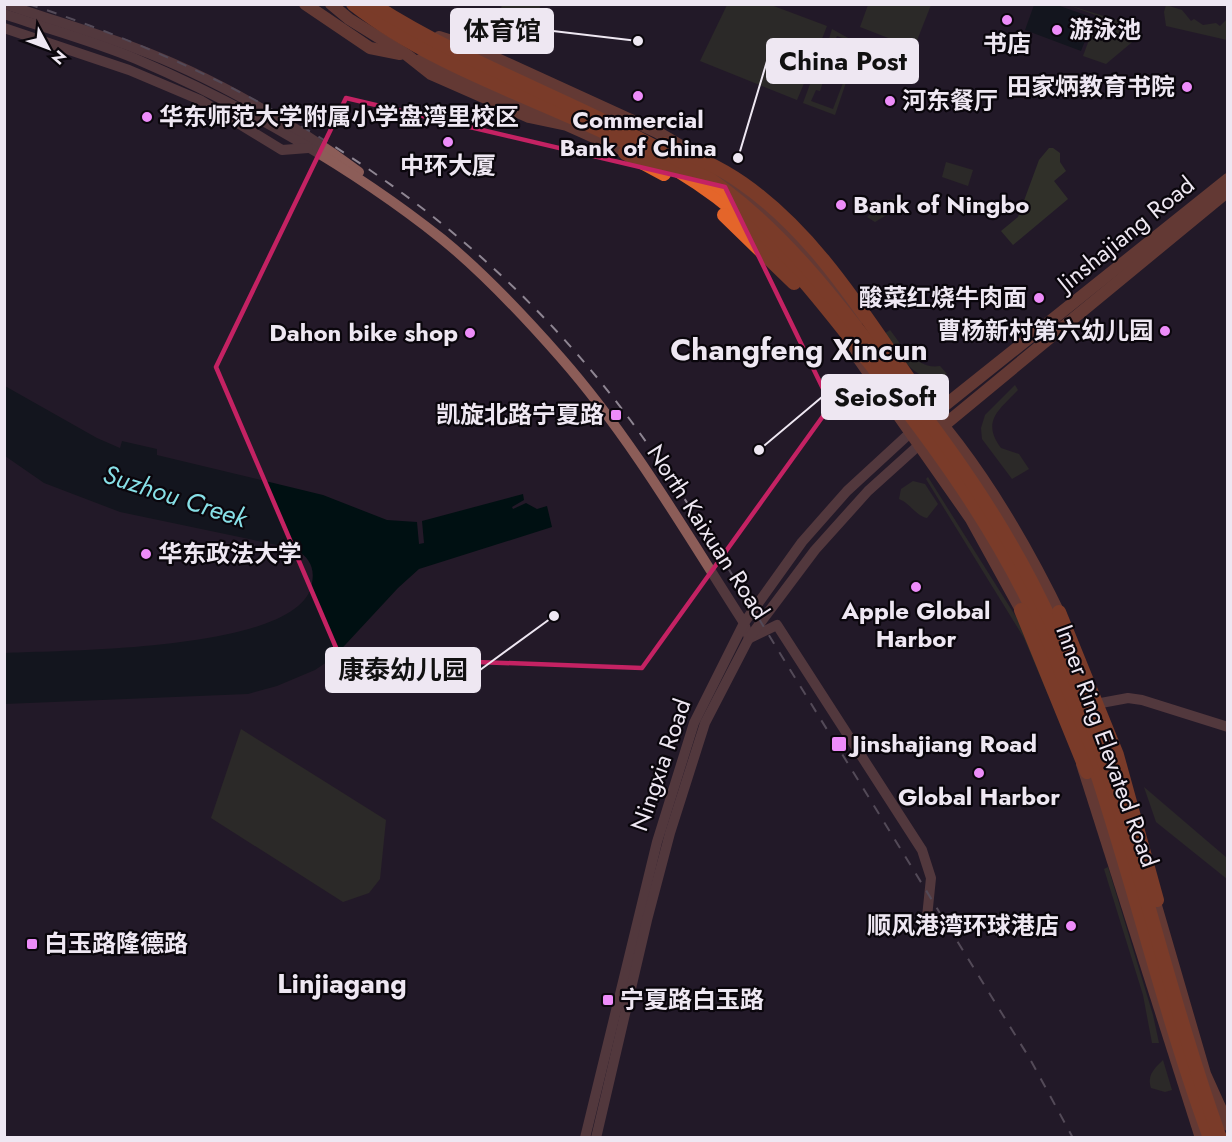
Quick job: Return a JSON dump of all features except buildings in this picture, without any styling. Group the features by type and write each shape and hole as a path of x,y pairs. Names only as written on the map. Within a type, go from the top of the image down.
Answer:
{"highway":[{"name":"Inner Ring Elevated Road","path":"353,4 393,32 464,68 589,125 688,178 732,209 807,283 940,453 981,513 1009,562 1039,623 1077,716 1210,1137"},
{"name":"Inner Ring Elevated Road","path":"372,4 435,41 617,128 694,169 739,201 776,234 815,274 948,446 991,508 1049,618 1088,711 1220,1137"},
{"path":"464,68 671,178 701,197 729,219 803,291 824,320 853,351"},
{"path":"617,128 649,137 705,161 742,183 773,208 834,273 931,409"},
{"path":"1022,610 1091,782 1121,876 1143,922"},
{"path":"1059,612 1117,755 1158,904 1176,993"}],"main road":[{"path":"305,4 370,48 407,55"},
{"path":"332,4 349,19 407,55 431,74 530,117 567,125 644,159 712,199 740,222 805,287 971,519 1022,610 1062,702 1201,1137"},
{"path":"386,4 439,37 471,47 657,132 716,165 758,194 774,222 820,266 901,378 931,409 999,503 1059,612 1101,703 1121,753 1157,886 1156,908"},
{"name":"Jinshajiang Road","path":"910,433 931,409 1227,179"},
{"name":"Jinshajiang Road","path":"919,445 1227,191"},
{"path":"1059,612 1062,635 1089,695 1205,1074 1227,1125"}],"street":[{"name":"North Kaixuan Road","path":"5,4 137,48 208,82 271,115 328,149 360,173 375,189"},
{"name":"North Kaixuan Road","path":"4,14 134,58 205,91 308,148 375,189 444,241 519,311 563,360 650,477 744,623 749,638 777,625 922,850 931,878 927,917"},
{"path":"4,28 129,70 200,100 282,150 308,148"},
{"name":"Ningxia Road","path":"585,1137 660,831 694,723 744,623 828,510 910,433"},
{"name":"Ningxia Road","path":"596,1137 670,833 705,723 749,638 839,521 919,445"},
{"path":"1101,703 1119,698 1135,699 1227,727"}],"highlighted area":[{"path":"346,98 725,187 831,405 642,668 340,657 216,367"}],"green space":[{"path":"502,5 541,5 524,42 494,29"},
{"path":"727,5 771,5 827,26 816,54 810,54 803,59 802,69 808,74 797,100 700,61"},
{"path":"868,5 931,5 914,48 860,27"},
{"path":"1068,5 1136,26 1142,34 1139,36 1109,26 1137,38 1106,64 1083,56 1098,16"},
{"path":"1166,5 1182,10 1191,21 1194,19 1203,25 1216,23 1220,26 1227,19 1227,40 1166,26 1164,12"},
{"path":"832,29 859,44 835,115 803,103 813,76 825,76 820,91 816,90 811,101 833,109 858,44 837,36 832,47 836,48 831,61 823,58"},
{"path":"1049,148 1060,153 1060,162 1066,171 1054,181 1068,199 1013,245 1001,231 1018,217 1039,160"},
{"path":"946,162 973,170 968,186 942,177"},
{"path":"885,200 910,201 875,222 867,217"},
{"path":"890,330 917,361 940,366 947,374 937,378 927,377 910,367 884,334"},
{"path":"1015,385 1018,390 999,410 993,423 995,439 1001,448 1019,454 1029,469 1012,479 982,439 981,428 985,415"},
{"path":"928,477 1028,636 1051,694 1048,695 1024,638 926,479"},
{"path":"913,481 925,484 938,504 927,518 899,499 901,489"},
{"path":"241,729 386,820 380,879 369,893 343,902 211,818"},
{"path":"1144,787 1227,858 1227,879 1156,822"},
{"path":"1108,867 1153,1015 1159,1043 1152,1043 1143,995 1104,869"},
{"path":"1163,1060 1172,1090 1165,1092 1151,1088 1150,1083 1152,1073"}],"water":[{"name":"游泳池","path":"1034,5 1057,5 1094,18 1081,51 1025,30"},
{"name":"Suzhou Creek","path":"5,386 97,438 120,448 122,441 157,449 157,455 323,495 387,520 417,522 419,544 424,543 422,521 523,494 524,500 512,507 513,509 526,503 537,509 547,506 552,527 419,569 398,588 333,658 315,670 277,686 248,694 5,704 5,653 124,648 225,635 268,623 298,606 312,583 313,572 310,563 296,549 120,512 44,483 5,456"}],"railway":[{"path":"28,4 117,36 202,73 284,116 363,165 437,220 507,281 572,348 631,421 696,517 1030,1059 1073,1138"}],"place":[{"name":"书店","path":"1007,20"},
{"name":"游泳池","path":"1057,30"},
{"name":"体育馆","path":"638,41"},
{"name":"田家炳教育书院","path":"1187,87"},
{"name":"Commercial Bank of China","path":"638,96"},
{"name":"河东餐厅","path":"890,101"},
{"name":"华东师范大学附属小学盘湾里校区","path":"147,117"},
{"name":"中环大厦","path":"448,142"},
{"name":"China Post","path":"738,158"},
{"name":"Bank of Ningbo","path":"841,205"},
{"name":"酸菜红烧牛肉面","path":"1039,298"},
{"name":"曹杨新村第六幼儿园","path":"1165,331"},
{"name":"Dahon bike shop","path":"470,333"},
{"name":"凯旋北路宁夏路","path":"616,415"},
{"name":"SeioSoft","path":"759,450"},
{"name":"华东政法大学","path":"146,554"},
{"name":"Apple Global Harbor","path":"916,587"},
{"name":"康泰幼儿园","path":"554,616"},
{"name":"Jinshajiang Road","path":"839,744"},
{"name":"Global Harbor","path":"979,773"},
{"name":"顺风港湾环球港店","path":"1071,926"},
{"name":"白玉路隆德路","path":"32,944"},
{"name":"宁夏路白玉路","path":"608,1000"}],"district":[{"name":"Changfeng Xincun","path":"799,350"},
{"name":"Linjiagang","path":"342,984"}]}
